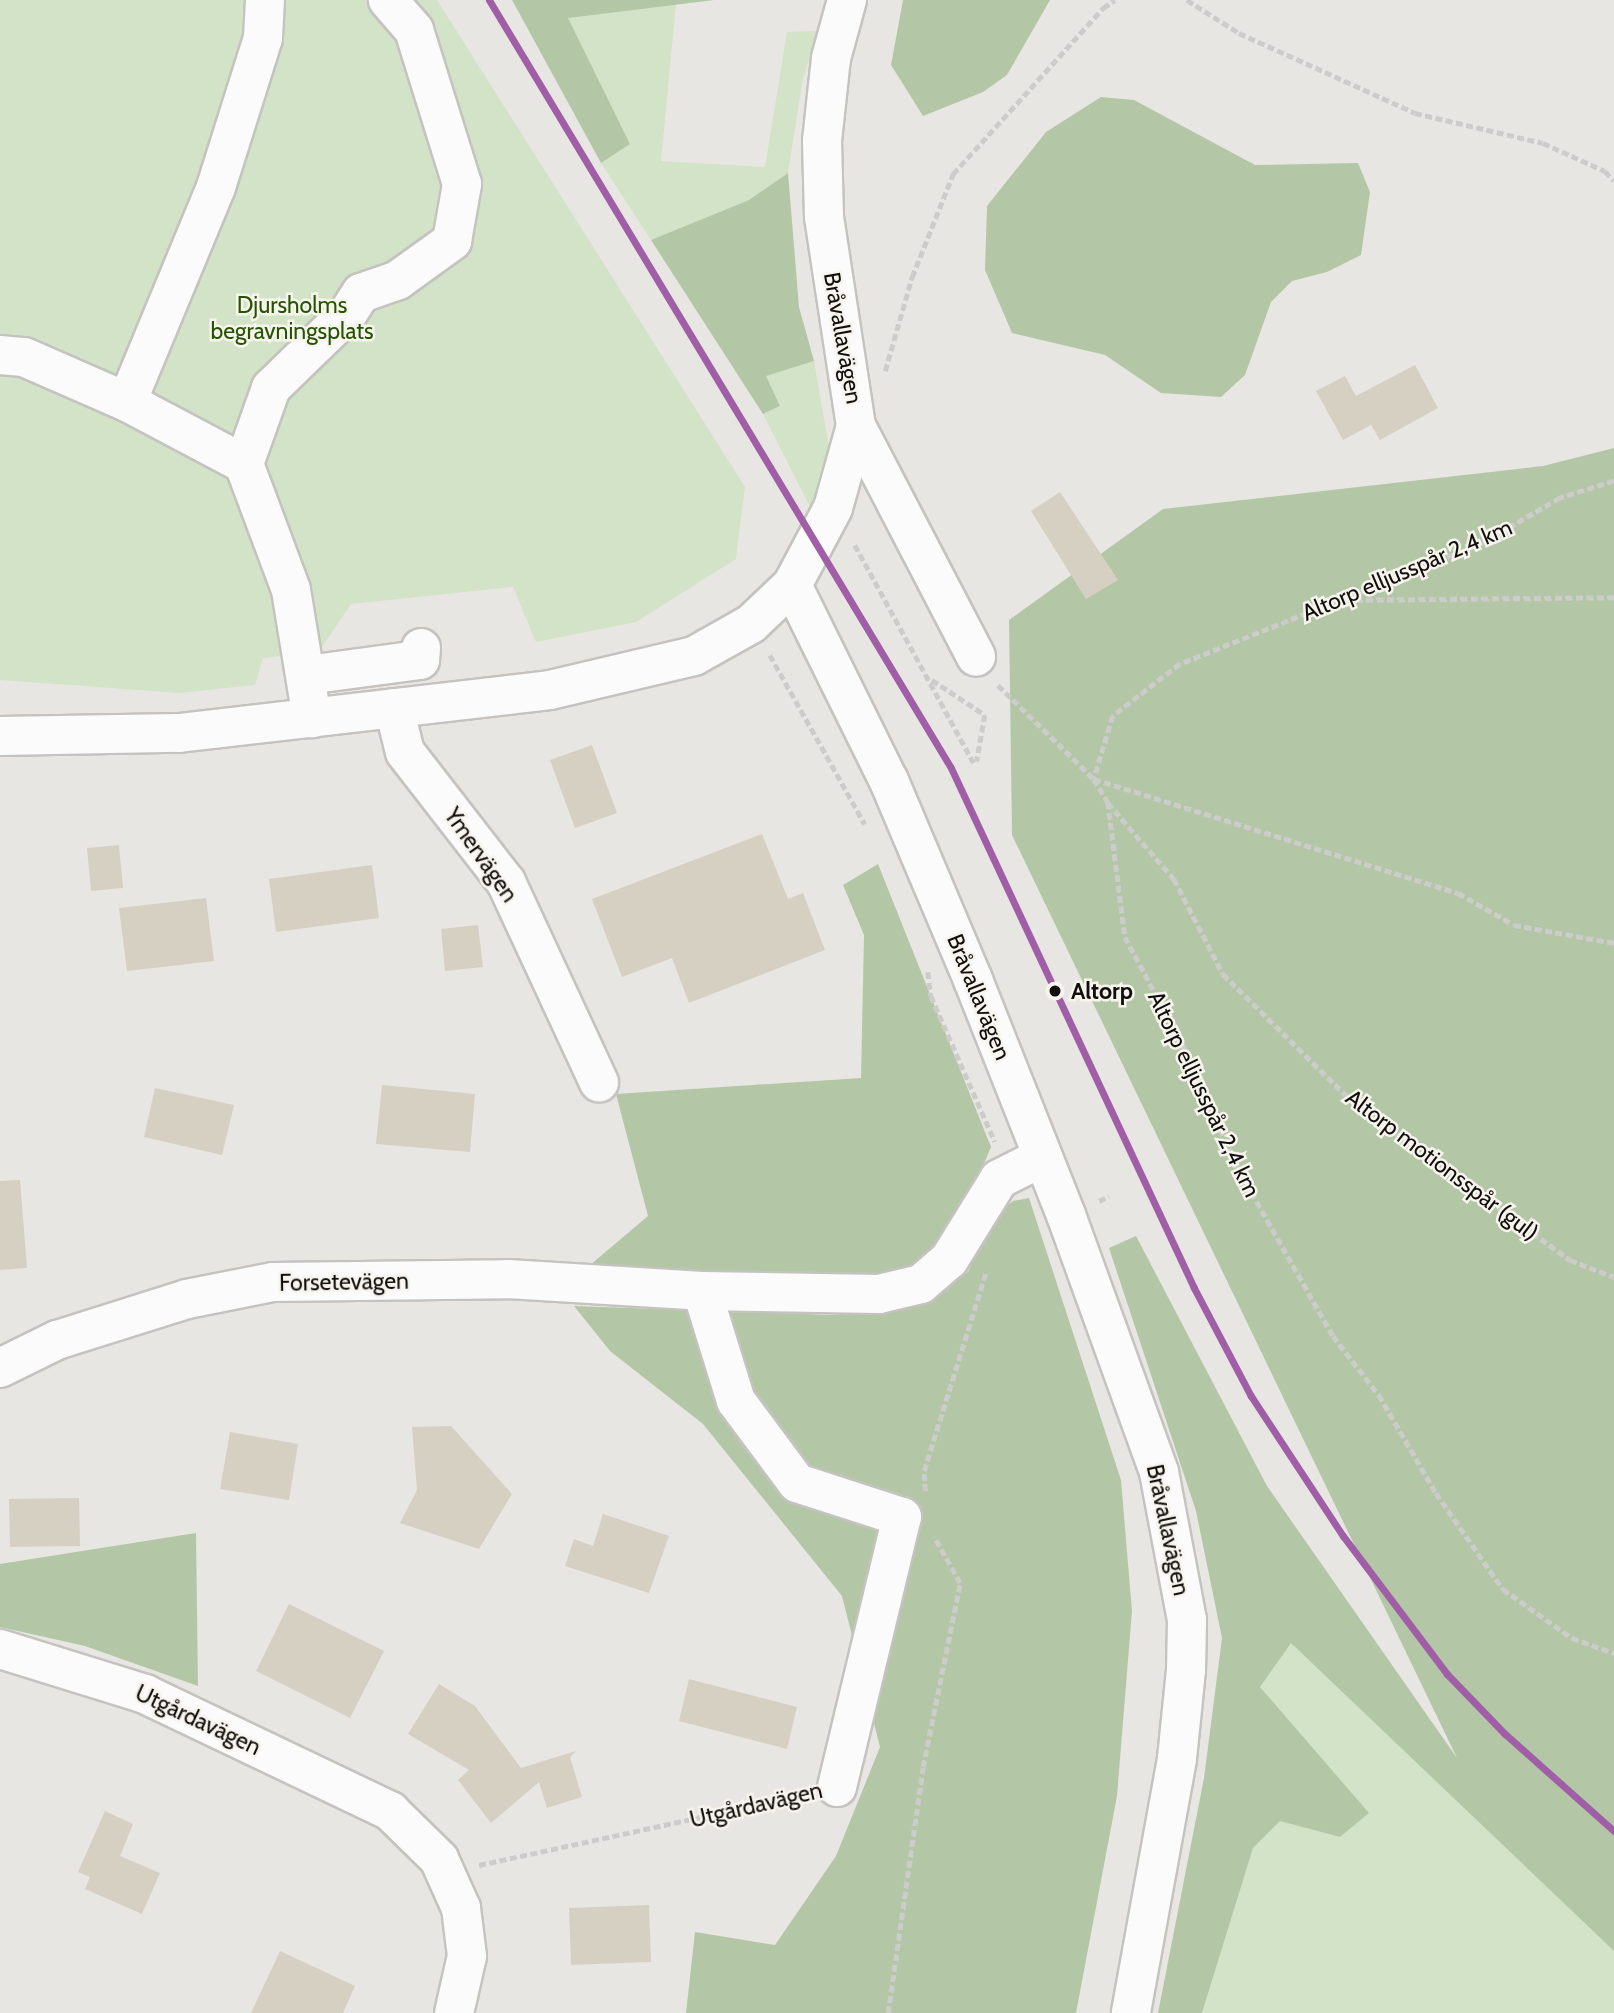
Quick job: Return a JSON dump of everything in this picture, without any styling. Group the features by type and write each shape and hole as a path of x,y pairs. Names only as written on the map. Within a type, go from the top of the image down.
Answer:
{"street":[{"path":"127,402 216,187 263,38 265,0"},
{"path":"312,718 292,590 244,464 271,388 348,313 361,293 398,279 452,241 462,184 414,30 388,0"},
{"name":"Bråvallavägen","path":"847,0 831,58 822,166 830,258 856,419 834,508 792,585 889,781 1043,1157 1158,1472 1187,1620 1177,1759 1131,2013"},
{"path":"0,355 24,357 127,402 244,464"},
{"path":"856,419 976,657"},
{"path":"0,736 179,733 550,690 694,656 751,624 792,585"},
{"path":"307,675 420,660 421,648"},
{"name":"Ymervägen","path":"394,708 405,752 506,883 599,1082"},
{"name":"Forsetevägen","path":"0,1368 57,1340 187,1299 273,1282 508,1279 702,1292 879,1294 921,1284 949,1260 999,1179 1043,1157"},
{"path":"702,1292 736,1401 797,1483 918,1514"},
{"name":"Utgårdavägen","path":"837,1787 918,1514"},
{"name":"Utgårdavägen","path":"0,1649 145,1694 390,1811 439,1859 461,1908 467,1956 454,2013"}],"path":[{"path":"856,419 880,396 912,277 953,174 1103,8 1115,0"},
{"path":"1187,0 1239,33 1415,113 1543,143 1605,171 1614,181"},
{"name":"Altorp elljusspår 2,4 km","path":"1614,481 1560,498 1483,542 1180,664 1113,716 1094,779 1108,802 1125,937 1182,1043 1236,1165 1333,1336 1379,1395 1436,1493 1503,1589 1572,1638 1614,1653"},
{"path":"834,508 976,762 985,715 932,680"},
{"path":"1340,600 1614,597"},
{"path":"751,624 872,837"},
{"path":"976,657 1013,703 1094,779 1458,893 1514,925 1614,943"},
{"name":"Altorp motionsspår (gul)","path":"1108,802 1174,879 1223,974 1354,1103 1570,1260 1614,1277"},
{"path":"927,958 931,996 1009,1174"},
{"path":"888,2013 923,1767 960,1583 918,1514 924,1471 988,1265"},
{"name":"Utgårdavägen","path":"446,1872 837,1787"}],"green space":[{"name":"Djursholms begravningsplats","path":"0,0 437,0 745,487 736,559 636,622 536,642 513,587 351,604 318,653 263,658 255,685 180,693 0,680"},
{"path":"512,0 714,0 568,18 630,144 601,163"},
{"path":"903,0 1050,0 1007,75 983,92 923,116 891,65"},
{"path":"676,4 661,161 765,167 787,32 817,31 802,83 788,173 749,200 651,240 601,163 630,144 567,17"},
{"path":"1101,97 1134,100 1255,165 1358,163 1370,192 1361,255 1327,272 1292,281 1271,302 1245,375 1221,397 1161,393 1105,355 1012,333 985,270 987,206 1046,132"},
{"path":"788,173 799,307 814,361 766,376 780,406 763,414 651,240 749,200"},
{"path":"814,361 830,453 823,491 811,509 763,414 780,406 765,376"},
{"path":"1614,448 1614,1951 1291,1643 1260,1687 1369,1813 1340,1837 1280,1821 1253,1848 1202,2013 1158,2013 1204,1778 1222,1638 1196,1511 1109,1248 1136,1236 1267,1486 1457,1758 1012,835 1009,620 1163,509 1543,466"},
{"path":"878,864 991,1147 960,1221 926,1255 898,1274 797,1281 589,1266 648,1216 616,1094 861,1078 864,935 843,885"},
{"path":"1029,1198 1121,1480 1132,1611 1117,1796 1076,2013 686,2013 695,1932 775,1945 836,1856 880,1747 842,1596 703,1424 610,1351 574,1306 832,1315 921,1306 968,1272 992,1218 1013,1201"},
{"path":"196,1533 198,1686 85,1646 0,1627 0,1564"},
{"path":"1291,1642 1614,1951 1614,2013 1202,2013 1253,1848 1280,1821 1340,1837 1368,1813 1260,1687"}],"building":[{"path":"1415,365 1438,408 1380,440 1371,425 1343,440 1316,391 1345,376 1356,396"},
{"path":"1060,492 1118,580 1086,599 1031,511"},
{"path":"592,745 617,813 575,828 550,760"},
{"path":"762,834 788,899 803,893 825,950 689,1003 672,958 622,977 592,899"},
{"path":"119,845 123,888 91,891 87,848"},
{"path":"372,865 379,918 276,932 269,879"},
{"path":"206,898 214,961 127,971 119,908"},
{"path":"478,925 483,967 445,971 441,929"},
{"path":"382,1085 475,1094 470,1152 376,1144"},
{"path":"155,1088 234,1105 222,1155 144,1137"},
{"path":"20,1180 27,1268 0,1270 0,1181"},
{"path":"451,1426 512,1494 479,1549 400,1523 417,1490 412,1427"},
{"path":"230,1432 298,1444 289,1500 220,1489"},
{"path":"79,1498 80,1546 10,1547 9,1499"},
{"path":"603,1514 669,1536 649,1593 565,1566 574,1539 593,1546"},
{"path":"289,1604 384,1651 350,1718 256,1671"},
{"path":"689,1679 797,1707 787,1749 679,1721"},
{"path":"439,1684 475,1706 521,1768 576,1751 570,1757 582,1797 547,1808 539,1782 491,1823 458,1780 469,1770 408,1734"},
{"path":"105,1811 133,1824 120,1856 160,1873 142,1914 85,1889 90,1877 78,1872"},
{"path":"649,1905 651,1962 571,1965 569,1908"},
{"path":"280,1951 355,1986 343,2013 251,2013"}],"transit line":[{"path":"489,0 951,768 1194,1288 1251,1396 1343,1536 1447,1674 1505,1734 1614,1831"}],"place":[{"name":"Altorp","path":"1055,991"}]}
